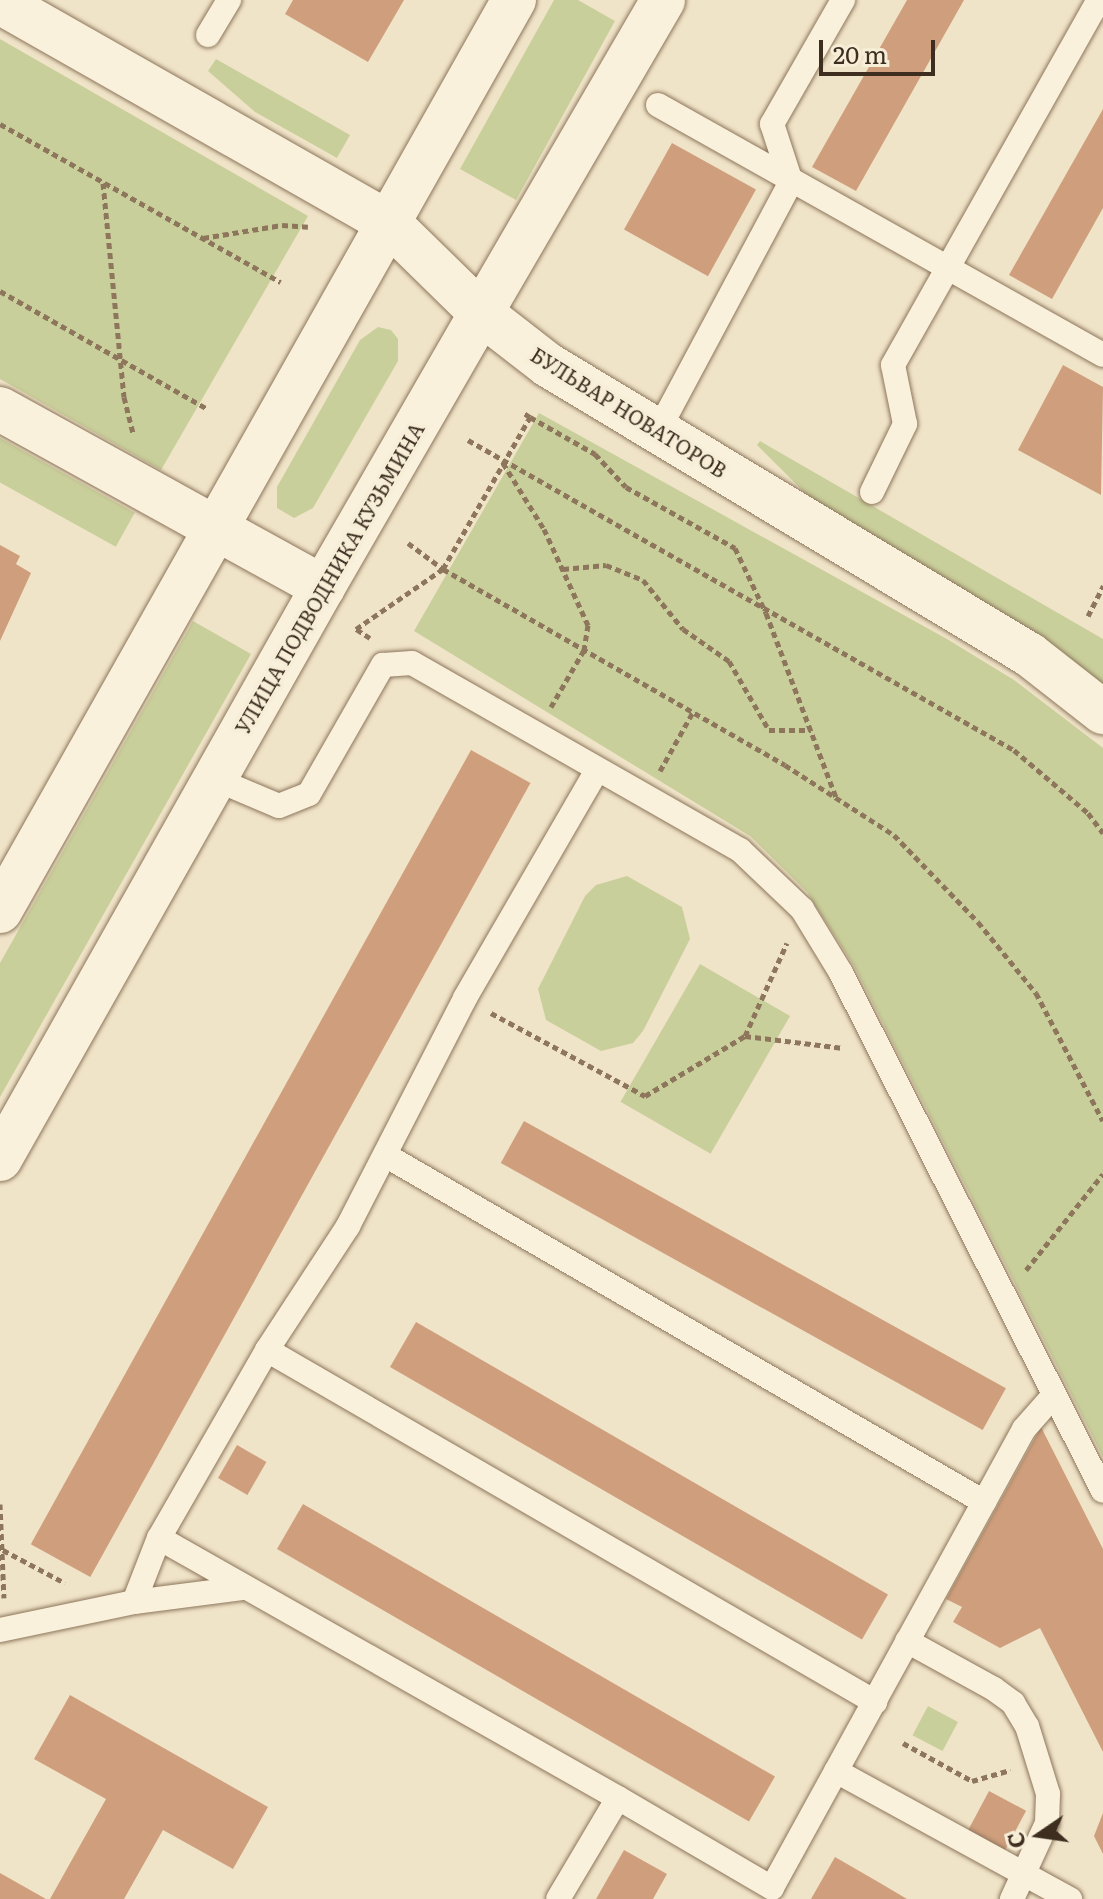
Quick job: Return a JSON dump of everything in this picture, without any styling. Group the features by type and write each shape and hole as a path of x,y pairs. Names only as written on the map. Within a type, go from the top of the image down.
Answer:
{"street":[{"path":"0,911 514,0"},
{"name":"УЛИЦА ПОДВОДНИКА КУЗЬМИНА","path":"0,1159 323,587 663,0"},
{"name":"БУЛЬВАР НОВАТОРОВ","path":"0,2 389,223 481,313 548,365 659,429 817,531 1030,655 1103,712"},
{"path":"0,409 323,587"}],"lane":[{"path":"208,35 229,0"},
{"path":"659,429 791,182 772,124 843,0"},
{"path":"872,492 905,424 893,365 944,267 1099,0"},
{"path":"658,105 1103,355"},
{"path":"215,779 279,806 309,794 383,665 412,663 740,850 802,909 884,1054 1103,1491"},
{"path":"134,1602 159,1538 267,1350 348,1226 465,998 597,770"},
{"path":"385,1155 984,1502"},
{"path":"267,1350 875,1702"},
{"path":"159,1538 618,1798 768,1894 1024,1429 1054,1395"},
{"path":"2,1629 134,1602 244,1588"},
{"path":"907,1641 1013,1703 1038,1762 1048,1794 1047,1823 1012,1899"},
{"path":"836,1771 983,1845 1025,1874 1070,1899"},
{"path":"558,1899 618,1798"}],"path":[{"path":"0,124 280,282"},
{"path":"103,182 122,360 135,439"},
{"path":"202,238 282,225 313,227"},
{"path":"0,291 206,408"},
{"path":"522,412 595,454 626,487 735,548 766,613 837,798"},
{"path":"356,629 443,569 530,417"},
{"path":"468,440 766,613 1014,750 1070,795 1103,833"},
{"path":"502,462 563,569 588,625 584,650 535,734"},
{"path":"408,543 443,569 693,712 894,835 978,922 1036,993 1103,1121"},
{"path":"563,569 606,565 634,574 683,629 729,661 769,730 811,730"},
{"path":"1088,616 1103,586"},
{"path":"645,796 693,712"},
{"path":"465,998 645,1096 745,1036 802,909"},
{"path":"745,1036 884,1054"},
{"path":"1005,1295 1103,1174"},
{"path":"0,1504 2,1629"},
{"path":"2,1549 107,1607"},
{"path":"903,1743 972,1781 1038,1762"}],"green space":[{"path":"554,0 578,0 615,21 516,200 460,169"},
{"path":"0,39 308,216 161,470 0,379"},
{"path":"216,59 350,135 337,158 255,112 208,71"},
{"path":"378,327 391,330 398,339 398,361 313,508 294,518 277,508 277,487 360,340"},
{"path":"539,413 947,639 1014,680 1103,748 1103,1457 854,966 807,892 750,836 414,631"},
{"path":"0,438 135,513 116,547 0,483"},
{"path":"760,441 1103,639 1103,684 828,516 757,445"},
{"path":"193,621 251,654 0,1097 0,963"},
{"path":"627,876 682,907 690,939 643,1031 633,1043 601,1051 546,1020 538,989 585,896 596,885"},
{"path":"700,964 790,1016 711,1154 620,1102"},
{"path":"928,1706 958,1722 943,1751 913,1735"}],"building":[{"path":"293,0 404,0 368,62 285,14"},
{"path":"907,0 964,0 856,191 812,167"},
{"path":"1103,109 1103,208 1052,299 1009,275"},
{"path":"672,143 756,190 708,276 624,230"},
{"path":"1063,365 1103,387 1101,495 1018,450"},
{"path":"0,545 20,556 16,564 31,573 0,641"},
{"path":"471,750 530,783 90,1577 31,1544"},
{"path":"524,1121 1006,1388 983,1430 501,1163"},
{"path":"416,1322 888,1594 862,1640 390,1367"},
{"path":"1041,1427 1103,1549 1103,1752 1040,1628 1000,1648 953,1622 962,1607 946,1599"},
{"path":"237,1445 266,1462 247,1495 218,1478"},
{"path":"303,1504 775,1776 749,1822 277,1549"},
{"path":"70,1695 268,1807 233,1869 163,1830 124,1899 50,1899 106,1799 34,1759"},
{"path":"989,1791 1026,1811 1004,1851 967,1832"},
{"path":"1103,1813 1103,1854 1094,1836"},
{"path":"624,1850 667,1874 653,1899 596,1899"},
{"path":"835,1857 880,1883 907,1899 811,1899"},
{"path":"0,1873 46,1899 0,1899"}]}
